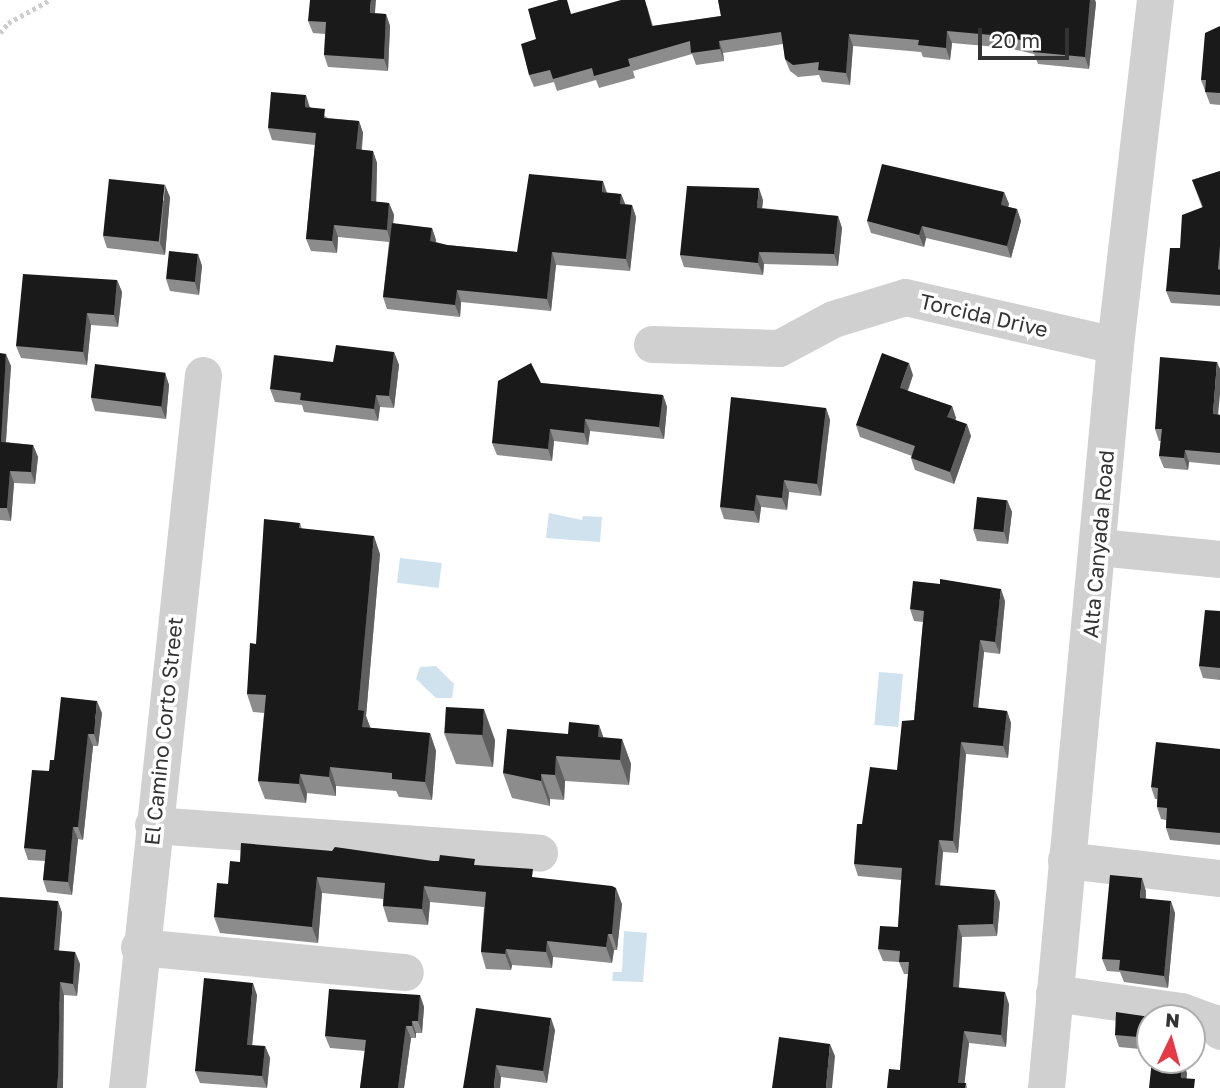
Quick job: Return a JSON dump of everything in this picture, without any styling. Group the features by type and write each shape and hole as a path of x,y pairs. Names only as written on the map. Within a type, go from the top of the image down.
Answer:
{"street":[{"name":"Alta Canyada Road","path":"1046,1088 1115,345 1155,0"},
{"name":"Torcida Drive","path":"652,344 779,348 833,319 905,297 1115,345"},
{"name":"El Camino Corto Street","path":"127,1088 139,947 203,375"},
{"path":"1098,547 1220,559"},
{"path":"153,824 539,853"},
{"path":"1066,860 1220,878"},
{"path":"139,947 405,972"},
{"path":"1054,993 1181,1011 1212,1022 1220,1031"}],"path":[{"path":"0,33 8,23 50,0"}],"water":[{"path":"549,513 582,520 583,516 602,517 600,542 546,538"},
{"path":"400,558 442,563 439,588 397,583"},
{"path":"436,666 454,684 452,698 436,698 416,679 420,667"},
{"path":"879,672 903,674 898,727 874,725"},
{"path":"624,931 647,933 643,982 612,981 613,972 622,972"}],"building":[{"path":"310,0 371,0 370,13 386,14 384,59 324,55 326,22 308,21"},
{"path":"567,0 571,14 621,0 645,0 652,26 721,16 718,0 1090,0 1085,57 1033,52 1034,43 1003,36 947,31 946,48 918,45 919,40 849,34 846,73 818,70 819,62 793,65 785,59 781,32 719,41 720,49 691,53 690,41 628,59 630,66 594,76 592,68 553,79 550,70 529,75 521,44 536,39 528,9"},
{"path":"1220,26 1220,93 1205,92 1206,80 1201,80 1205,33"},
{"path":"271,92 306,95 305,107 325,109 324,118 359,121 356,149 373,151 371,201 389,203 387,230 334,225 332,241 306,239 316,133 268,128"},
{"path":"882,164 1004,192 1001,205 1017,209 1007,246 922,226 919,235 867,221"},
{"path":"1220,171 1220,295 1166,291 1170,248 1180,248 1182,215 1203,207 1192,180"},
{"path":"529,174 603,181 602,192 621,194 620,204 632,205 626,259 552,252 547,299 457,290 455,305 383,297 392,223 432,228 430,241 447,245 517,252"},
{"path":"109,179 165,185 159,242 103,236"},
{"path":"687,186 759,188 757,208 838,216 834,254 759,252 758,263 680,255"},
{"path":"169,251 198,254 195,282 166,279"},
{"path":"23,274 117,280 114,315 87,313 83,352 16,346"},
{"path":"336,345 394,352 389,396 376,395 374,409 300,400 301,393 270,389 274,355 333,362"},
{"path":"0,353 6,354 1,442 33,445 31,472 10,471 7,508 0,508"},
{"path":"882,353 909,363 900,388 952,406 947,417 967,424 950,472 911,458 915,446 856,425"},
{"path":"1160,357 1217,362 1213,414 1220,415 1220,453 1185,450 1184,458 1159,456 1162,429 1155,429"},
{"path":"531,363 541,383 663,395 659,427 585,419 584,433 550,429 548,449 492,443 498,381"},
{"path":"95,364 165,373 161,406 91,398"},
{"path":"731,397 826,408 817,484 784,480 782,498 756,495 754,511 720,507"},
{"path":"977,497 1007,500 1003,532 974,529"},
{"path":"264,519 300,523 299,528 374,536 358,710 364,711 362,727 430,733 425,782 392,779 392,773 330,767 329,777 300,774 299,784 258,781 266,695 247,694 250,643 256,644"},
{"path":"940,579 1001,589 995,642 980,640 973,707 1007,711 1003,746 961,742 953,841 939,840 935,885 995,890 993,924 958,925 953,987 1005,992 1001,1035 964,1031 958,1083 966,1083 965,1088 887,1088 889,1069 900,1070 909,962 899,962 900,951 878,949 880,926 898,927 902,868 854,864 857,824 862,824 870,767 897,770 902,721 914,720 924,611 910,609 913,581 940,584"},
{"path":"1205,610 1220,611 1220,668 1199,666"},
{"path":"61,697 97,701 94,734 88,734 78,827 73,827 68,882 43,880 46,850 24,848 32,770 49,771 50,760 54,760"},
{"path":"446,707 484,709 483,735 445,733"},
{"path":"569,722 599,725 598,737 622,739 620,760 556,756 555,775 541,774 541,781 503,773 507,729 568,734"},
{"path":"1156,742 1220,749 1220,833 1166,828 1167,808 1157,807 1158,788 1151,787"},
{"path":"241,843 332,851 335,847 433,861 439,861 440,855 475,859 474,865 533,869 532,877 612,886 616,888 612,934 608,934 606,947 547,941 546,952 506,949 505,954 481,952 486,892 424,886 422,909 383,906 385,883 317,877 312,927 214,917 217,883 228,884 230,861 240,862"},
{"path":"1110,875 1142,878 1140,898 1171,901 1164,976 1119,970 1120,960 1102,959"},
{"path":"0,897 58,901 54,950 75,952 73,984 60,982 57,1088 0,1088"},
{"path":"204,978 253,983 247,1045 265,1046 262,1076 195,1071"},
{"path":"329,989 420,995 418,1021 412,1021 412,1026 406,1026 398,1088 360,1088 366,1040 325,1036"},
{"path":"476,1008 551,1018 543,1071 496,1065 494,1088 463,1088"},
{"path":"1116,1012 1136,1015 1136,1037 1115,1035"},
{"path":"779,1037 830,1044 826,1088 772,1088"},
{"path":"1150,1074 1181,1074 1181,1078 1195,1079 1194,1088 1149,1088"}]}
